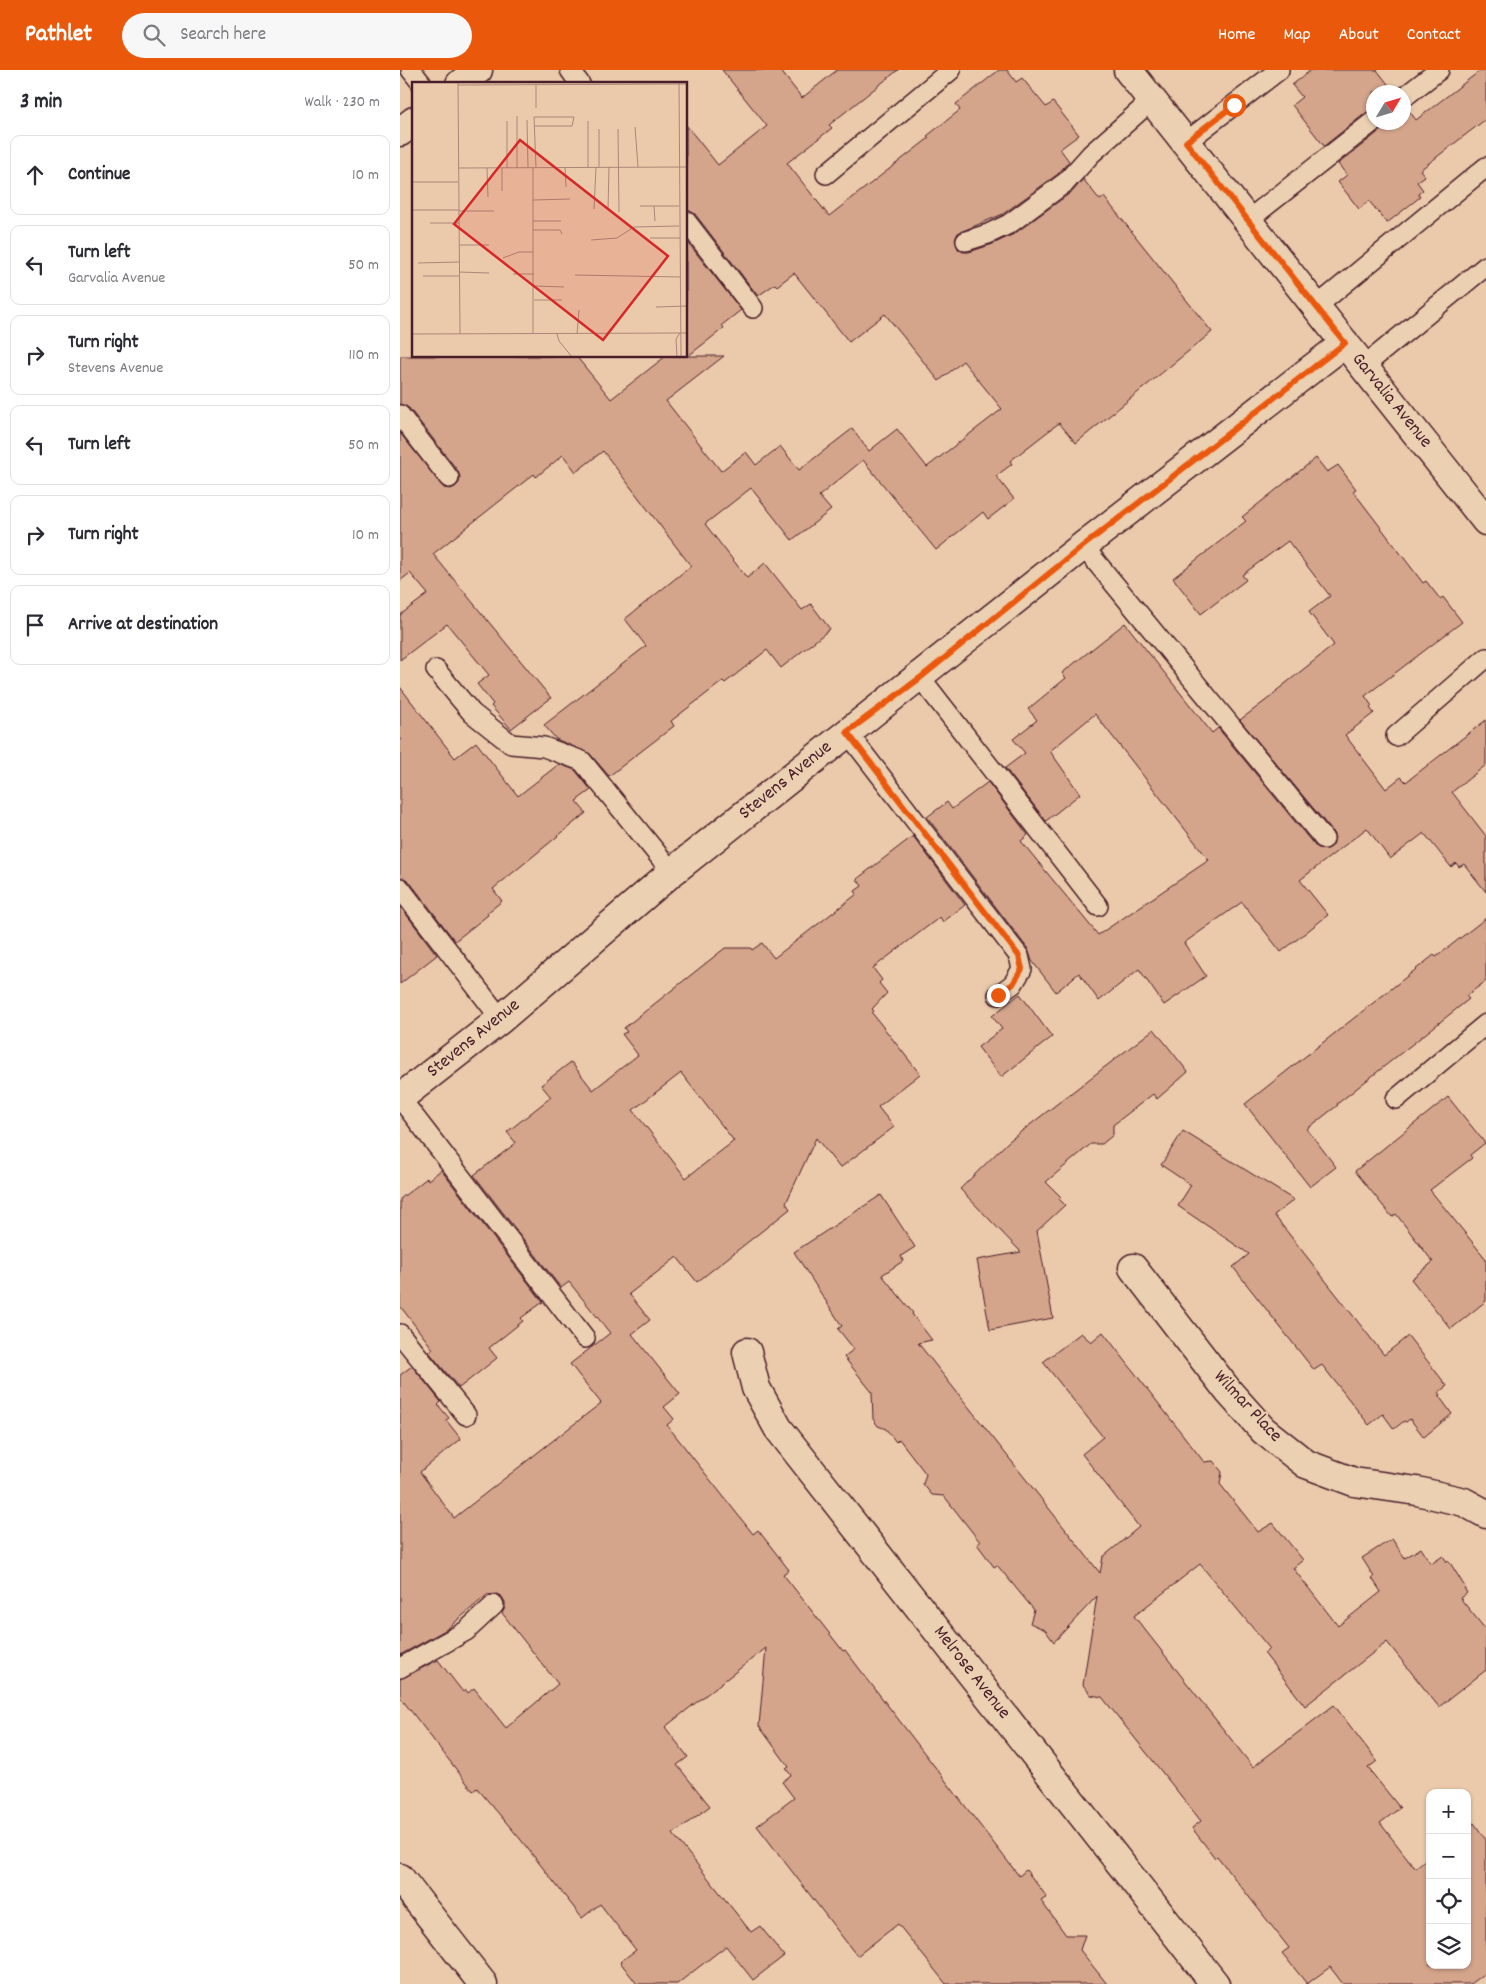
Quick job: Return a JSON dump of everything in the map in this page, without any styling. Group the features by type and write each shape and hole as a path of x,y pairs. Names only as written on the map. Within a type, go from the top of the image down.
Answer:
{"street":[{"path":"463,82 478,70"},
{"name":"Garvalia Avenue","path":"1128,70 1486,521"},
{"path":"400,132 412,123"},
{"name":"Stevens Avenue","path":"400,1098 501,1019 672,872 847,732 920,678 1083,546 1345,343"},
{"name":"Wilmar Place","path":"1133,1268 1229,1392 1263,1430 1306,1464 1354,1482 1417,1491 1464,1502 1486,1514"},
{"name":"Melrose Avenue","path":"747,1352 756,1388 778,1428 1215,1984"},
{"path":"400,1878 483,1984"}],"lane":[{"path":"411,70 420,82"},
{"path":"570,70 579,82"},
{"path":"826,174 951,70"},
{"path":"1186,142 1278,70"},
{"path":"1411,92 1438,70"},
{"path":"966,241 988,234 1009,224 1066,182 1092,154 1152,100"},
{"path":"1248,220 1366,127"},
{"path":"1317,306 1486,167"},
{"path":"688,224 753,308"},
{"path":"1364,366 1486,266"},
{"path":"400,415 449,478"},
{"path":"1083,546 1324,839"},
{"path":"1396,736 1486,658"},
{"path":"436,670 472,713 511,744 544,747 582,761 672,872"},
{"path":"920,678 1098,906"},
{"path":"847,732 1019,956 1022,969 1013,984 998,995"},
{"path":"400,888 501,1019"},
{"path":"1396,1099 1486,1024"},
{"path":"400,1098 585,1338"},
{"path":"400,1334 466,1415"},
{"path":"400,1668 466,1631 494,1605"}],"building":[{"path":"722,70 780,70 802,98 837,70 898,70 829,125 832,128 787,163 829,216 929,138 927,136 960,110 956,104 999,70 1007,70 1016,82 1022,78 1046,107 1053,102 1079,135 1060,149 1069,161 1058,174 1003,214 958,233 955,239 958,249 963,252 969,252 1014,234 1073,191 1083,179 1100,200 1104,197 1212,332 1076,443 1059,423 1010,461 1012,464 996,476 1014,499 988,519 983,512 936,550 863,460 819,496 831,510 792,540 751,488 705,524 747,578 765,563 802,610 811,604 830,629 781,668 767,650 725,683 723,681 671,721 674,726 609,776 590,754 556,739 544,725 646,646 625,619 691,566 603,451 576,472 563,455 536,477 534,474 433,554 551,698 511,729 491,706 493,704 477,684 489,675 447,624 400,660 400,615 428,594 410,573 400,581 400,433 444,488 450,489 455,487 459,483 460,477 458,471 409,408 400,404 400,356 412,356 412,358 578,358 611,399 663,358 724,356 666,401 721,471 746,452 756,465 780,446 799,470 852,429 869,451 897,429 927,467 1002,409 963,361 939,381 885,314 849,342 794,273 777,286 775,284 758,296 695,214 688,211 688,128 718,165 767,126"},
{"path":"1311,70 1377,70 1389,85 1366,85 1366,113 1324,146 1292,105 1302,97 1292,85"},
{"path":"1481,70 1486,70 1486,119 1420,170 1425,176 1417,182 1423,190 1418,194 1420,197 1387,223 1369,201 1359,209 1338,182 1347,175 1338,164 1381,130 1411,130 1411,113 1416,120"},
{"path":"688,243 741,310 722,325 724,328 688,356"},
{"path":"1316,458 1327,472 1338,465 1356,489 1353,491 1423,583 1426,581 1440,599 1443,597 1462,622 1365,696 1372,706 1370,708 1374,713 1345,735 1386,789 1401,777 1406,782 1486,720 1486,765 1452,792 1486,836 1486,892 1464,864 1459,867 1456,863 1451,867 1424,833 1390,859 1367,828 1300,880 1328,915 1281,952 1242,902 1184,943 1206,976 1164,1005 1139,969 1099,1001 1079,973 1056,992 1032,961 1028,949 927,817 947,802 952,809 988,782 1028,835 1021,841 1098,935 1209,860 1095,714 1050,751 1080,794 1046,821 1005,768 1025,753 1013,739 1037,720 1028,709 1066,678 1062,673 1125,623 1212,733 1218,728 1315,846 1325,850 1331,847 1335,838 1333,832 1240,720 1334,645 1309,612 1330,596 1288,541 1242,575 1246,580 1201,614 1173,578 1246,521 1242,517"},
{"path":"400,687 455,758 476,742 518,796 559,764 575,770 591,790 576,801 586,813 493,889 502,901 487,913 488,915 455,941 409,881 400,877"},
{"path":"913,836 965,905 943,922 940,917 873,968 882,980 879,983 887,993 872,1009 874,1011 872,1013 920,1074 878,1107 894,1127 840,1168 816,1138 786,1203 790,1209 697,1282 677,1257 629,1294 650,1320 632,1334 680,1394 664,1407 674,1419 667,1425 753,1534 758,1530 789,1570 783,1574 843,1651 845,1650 1019,1876 1026,1870 1047,1897 1041,1901 1066,1935 1085,1935 1080,1950 1107,1984 946,1984 898,1924 857,1956 757,1826 794,1798 782,1782 791,1775 786,1769 789,1767 759,1726 766,1648 665,1727 688,1757 677,1765 710,1806 673,1834 751,1932 760,1926 784,1956 753,1980 726,1946 677,1984 637,1984 620,1962 636,1950 600,1904 582,1918 521,1840 477,1788 473,1791 400,1697 400,1679 438,1660 463,1692 466,1690 468,1693 474,1688 506,1728 558,1684 502,1613 505,1608 505,1602 497,1594 487,1595 447,1629 400,1655 400,1375 412,1366 441,1402 438,1405 449,1418 446,1420 461,1439 420,1472 454,1518 601,1403 570,1364 610,1333 569,1282 561,1288 474,1175 516,1143 507,1132 551,1097 541,1085 571,1062 593,1090 638,1055 622,1034 627,1032 624,1028 725,948 751,948 752,950 762,943 774,958 857,894 855,891 862,886 857,879","holes":["681,1073 734,1141 686,1178 633,1110"]},
{"path":"400,906 437,955 400,984"},
{"path":"1486,918 1486,981 1466,996 1469,999 1307,1129 1336,1167 1310,1187 1245,1104 1434,955 1436,957"},
{"path":"1020,994 1052,1037 1001,1077 978,1047 1002,1029 992,1016"},
{"path":"1154,1029 1188,1072 1157,1099 1153,1094 1113,1125 1113,1135 1102,1144 1091,1144 1046,1182 1061,1197 1059,1199 1065,1205 1037,1231 1053,1318 990,1330 977,1260 1021,1252 960,1189 1009,1141"},
{"path":"1448,1097 1485,1143 1470,1155 1472,1158 1430,1190 1486,1259 1486,1301 1451,1329 1411,1279 1433,1262 1396,1214 1392,1217 1355,1171"},
{"path":"1183,1131 1294,1200 1274,1215 1384,1355 1408,1336 1447,1386 1439,1392 1441,1395 1439,1396 1452,1414 1424,1437 1410,1419 1394,1429 1383,1414 1369,1425 1322,1365 1314,1370 1233,1267 1249,1254 1178,1206 1191,1185 1161,1165"},
{"path":"441,1170 543,1302 521,1318 523,1321 489,1348 497,1358 459,1388 429,1352 433,1349 400,1306 400,1199 427,1178 428,1180"},
{"path":"881,1195 915,1247 901,1256 903,1261 882,1275 932,1340 918,1343 1100,1573 1103,1557 1139,1527 1082,1454 1103,1437 1043,1362 1081,1333 1091,1342 1103,1332 1204,1462 1213,1461 1222,1472 1220,1484 1258,1532 1273,1523 1303,1560 1293,1568 1338,1626 1381,1592 1362,1558 1392,1539 1405,1558 1421,1548 1431,1564 1443,1556 1447,1562 1449,1561 1467,1593 1460,1598 1486,1630 1486,1670 1439,1707 1387,1642 1305,1706 1264,1653 1270,1649 1200,1564 1134,1616 1253,1767 1334,1705 1377,1761 1368,1768 1400,1808 1380,1823 1415,1868 1426,1859 1426,1969 1471,1969 1471,1825 1474,1823 1486,1840 1486,1972 1470,1984 1343,1984 1330,1967 1307,1984 1282,1953 1289,1948 1217,1856 1215,1858 1192,1828 1201,1821 1102,1697 1091,1695 1083,1685 1097,1596 1054,1642 1045,1630 1030,1623 1034,1610 997,1565 994,1567 977,1544 980,1542 944,1496 932,1495 923,1484 926,1474 899,1439 896,1442 886,1429 878,1426 873,1419 872,1392 844,1357 854,1349 838,1329 842,1326 794,1252"}],"route":[{"path":"998,995 1013,984 1022,969 1019,956 847,732 920,678 1083,546 1345,343 1186,142 1234,105"}]}
